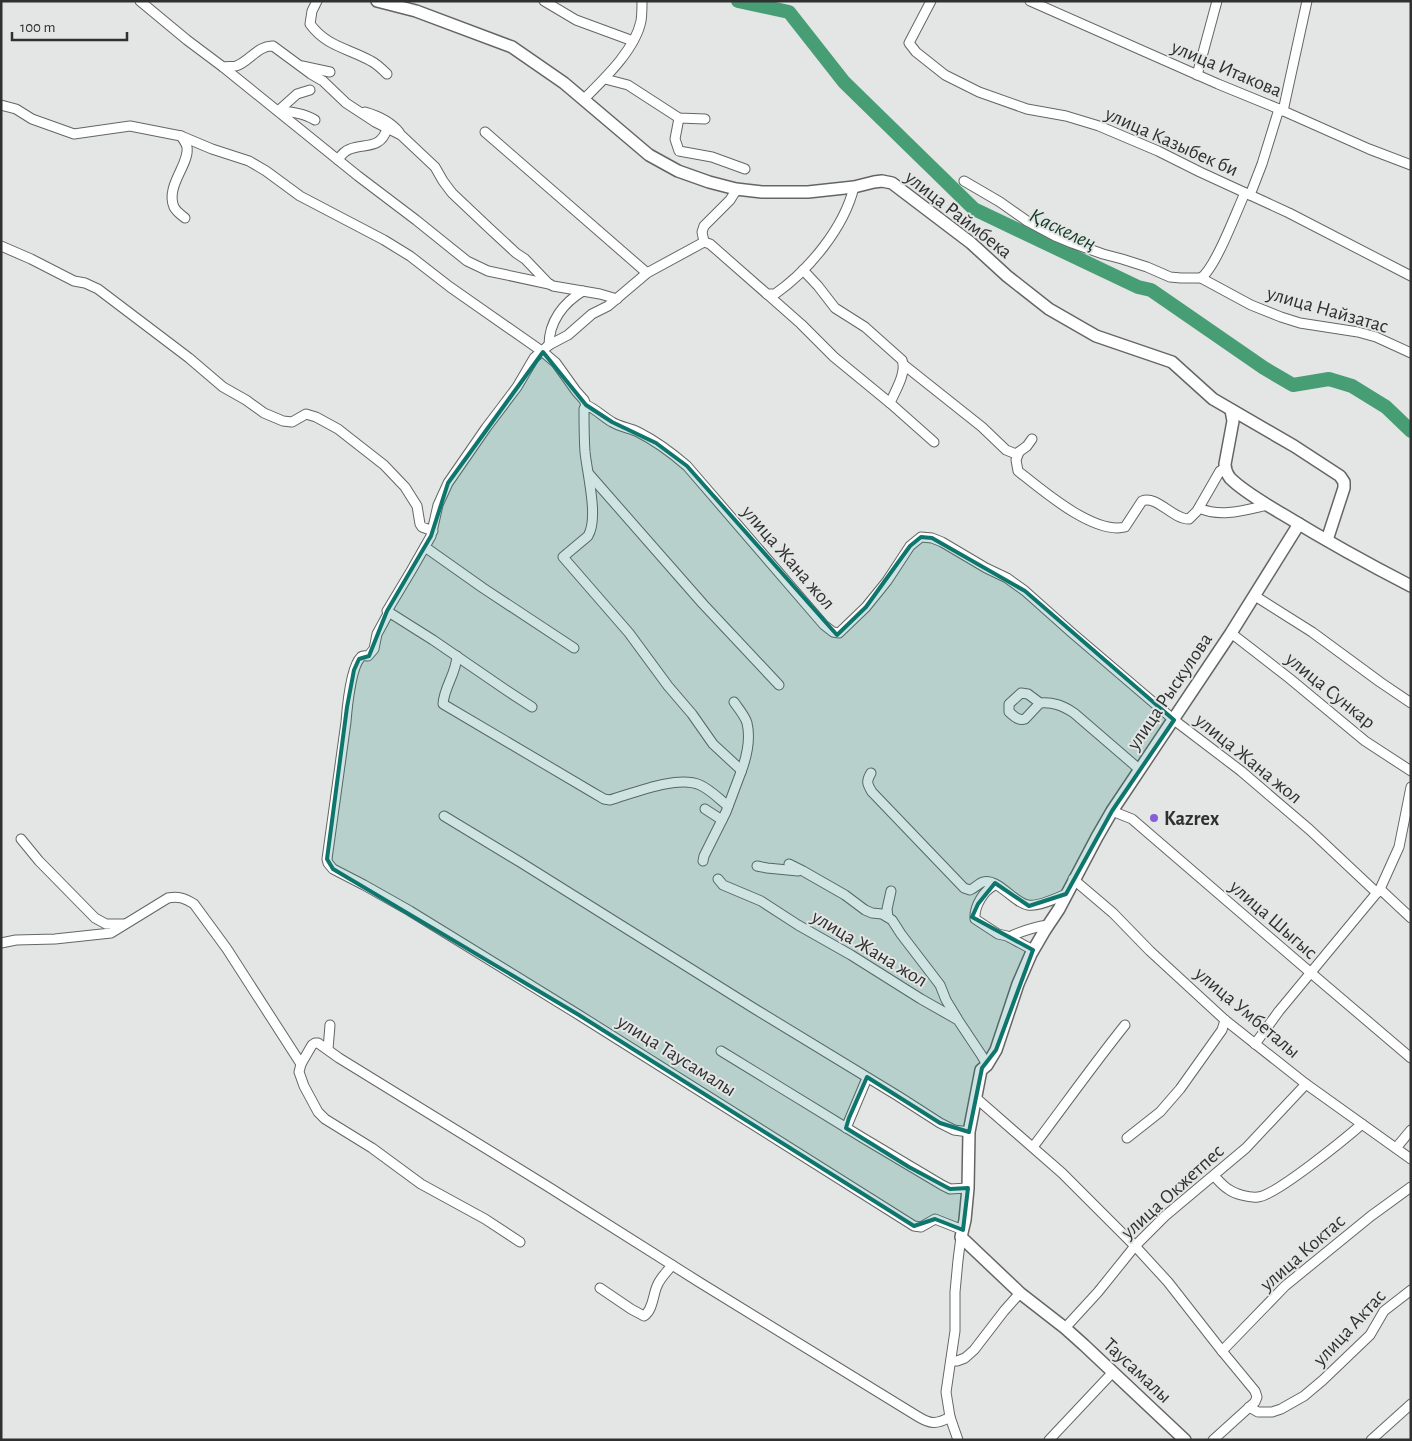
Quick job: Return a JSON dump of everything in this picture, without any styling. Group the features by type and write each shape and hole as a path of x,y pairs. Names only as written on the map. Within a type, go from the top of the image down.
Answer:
{"street":[{"path":"140,1 466,260 488,271 617,299"},
{"path":"318,1 312,11 310,24 316,32 339,48 354,52 374,62 387,74"},
{"name":"улица Раймбека","path":"377,1 416,11 512,47 564,83 649,155 678,171 737,189 762,192 808,192 854,187 874,182 892,183 971,243 1007,276 1049,309 1096,336 1172,362 1213,398 1340,476 1344,482 1344,488 1328,540"},
{"path":"544,1 576,20 633,41"},
{"path":"583,100 605,78 633,41 640,22 642,1"},
{"name":"улица Казыбек би","path":"931,1 909,43 916,52 945,75 978,92 1027,109 1066,116 1099,126 1158,151 1289,213 1411,276"},
{"name":"улица Итакова","path":"1030,1 1197,75 1369,149 1411,165"},
{"path":"1197,75 1217,1"},
{"path":"1201,278 1216,258 1262,164 1281,110 1307,1"},
{"path":"223,67 234,66 245,61 260,50 273,46 323,81 346,103 375,122 401,135"},
{"path":"300,66 330,72"},
{"path":"605,78 628,85 679,118 705,119"},
{"path":"278,111 298,94 310,90"},
{"path":"1,105 16,109 32,119 74,134 130,126 181,136 212,149 249,160 300,196 384,240 410,256 450,287 546,348 586,404 584,409 585,453 589,474 593,522 591,532 563,557 629,633 713,744 739,766 740,772"},
{"path":"278,111 309,116 315,120"},
{"path":"358,111 384,119 394,126 435,167 448,187 470,210 516,253 526,259 549,284"},
{"path":"679,118 675,139 679,151 712,157 745,169"},
{"path":"338,160 344,151 374,144 385,135 388,129"},
{"path":"485,132 647,273"},
{"path":"181,136 187,147 187,153 177,176 173,197 174,206 185,218"},
{"name":"улица Найзатас","path":"964,181 1026,220 1063,240 1146,266 1170,277 1201,278 1251,305 1281,317 1300,323 1358,332 1376,337 1411,353"},
{"path":"767,294 775,294 803,270 821,250 846,210 854,187"},
{"path":"704,242 702,232 704,226 730,200 737,189"},
{"path":"532,707 387,611 433,531 438,505 448,484 517,387 534,358 546,348 568,335 592,314 608,306 647,273 704,242 710,244 801,324 834,357 934,442"},
{"path":"1,246 74,281 85,283 98,289 189,358 223,387 264,413 283,421 292,422 306,414 316,417 338,429 384,465 405,487 416,506 420,524 422,527 433,531"},
{"path":"803,270 835,308 865,327 898,355 904,364 982,427 1006,450 1016,454 1027,446 1032,438"},
{"path":"546,348 557,315 563,307 583,291"},
{"path":"890,403 904,364"},
{"name":"улица Жана жол","path":"586,404 612,422 637,431 675,455 687,466 780,572 807,606 833,632 839,633 866,607 887,581 910,546 921,537 932,538 942,542 1007,578 1025,591 1174,720 1241,771 1411,918"},
{"path":"1231,410 1233,420 1225,468 1229,477 1268,505 1299,524 1365,563 1411,586"},
{"path":"1019,452 1016,460 1018,471 1057,501 1079,515 1102,526 1118,529 1125,527 1142,501 1146,499 1154,501 1176,516 1189,519 1199,508 1220,472 1225,468"},
{"path":"589,474 703,604 778,685"},
{"path":"1199,508 1217,513 1232,513 1268,505"},
{"name":"улица Рыскулова","path":"962,1234 968,1188 969,1132 981,1070 987,1065 996,1050 1018,984 1034,950 1059,909 1073,879 1112,811 1231,633 1299,524"},
{"path":"425,547 574,648"},
{"path":"1255,596 1312,632 1411,703"},
{"name":"улица Таусамалы","path":"389,612 377,634 374,648 368,656 362,656 359,659 354,670 347,707 327,859 333,869 374,891 578,1015 914,1226 921,1227 935,1219 962,1234 1020,1292 1065,1328"},
{"name":"улица Сункар","path":"1231,633 1365,741 1411,771"},
{"path":"457,656 455,672 444,695 443,704 598,796 610,800 669,784 689,782 709,790 728,806"},
{"path":"703,862 704,856 728,806 747,755 747,722 734,702"},
{"path":"1040,703 1054,703 1064,706 1139,769"},
{"path":"871,773 867,779 867,785 872,792 964,888 972,890 982,882 995,884 1015,899 1029,906 1066,894"},
{"path":"1255,1044 1378,891 1399,847 1411,788"},
{"path":"705,809 722,820"},
{"name":"улица Шыгыс","path":"1112,811 1132,819 1411,1058"},
{"path":"444,816 940,1123 954,1130 969,1132"},
{"path":"20,839 38,861 94,918 106,924 125,924"},
{"path":"789,864 844,895 865,910 872,913 886,913 940,985 946,1000 958,1020"},
{"path":"757,866 803,871"},
{"name":"улица Жана жол","path":"718,879 723,886 761,901 958,1020 987,1065"},
{"name":"улица Умбеталы","path":"1073,879 1113,913 1150,951 1225,1020 1306,1084 1411,1159"},
{"path":"995,884 986,891 978,904 974,912 974,919 998,934 1009,937 1034,950"},
{"path":"886,913 891,891"},
{"path":"1,943 16,940 55,939 111,933 168,898 176,896 187,900 194,904 227,949 301,1064"},
{"path":"1009,937 1038,926 1048,926"},
{"path":"1127,1138 1160,1112 1180,1088 1222,1030 1225,1020"},
{"path":"328,1049 330,1025"},
{"path":"1033,1147 1094,1063 1125,1025"},
{"path":"520,1242 485,1218 421,1184 372,1148 325,1119 318,1112 299,1072 301,1064 312,1046 318,1043 328,1049 339,1058 926,1421 936,1423 950,1417"},
{"path":"721,1051 942,1186 950,1189 968,1188"},
{"path":"846,1128 867,1078"},
{"name":"улица Окжетпес","path":"1065,1328 1098,1292 1135,1246 1165,1216 1246,1148 1306,1084"},
{"path":"976,1098 1033,1147 1096,1206 1135,1246 1168,1282 1255,1391 1257,1397 1255,1402 1214,1440"},
{"path":"1214,1176 1228,1189 1243,1195 1258,1197 1289,1180 1362,1124"},
{"path":"1396,1148 1411,1130"},
{"name":"улица Коктас","path":"1222,1351 1285,1286 1411,1186"},
{"path":"958,1440 950,1417 946,1392 955,1331 958,1260 962,1234"},
{"path":"600,1288 644,1316 651,1306 658,1284 672,1265"},
{"name":"улица Актас","path":"1249,1407 1258,1412 1272,1412 1304,1396 1370,1335 1384,1311 1411,1290"},
{"path":"951,1361 965,1358 974,1350 1020,1292"},
{"name":"Таусамалы","path":"1065,1328 1185,1440"},
{"path":"1049,1440 1113,1372"},
{"path":"1371,1440 1411,1404"}],"highlighted area":[{"path":"543,352 586,405 612,422 656,443 687,466 837,635 866,607 910,546 921,537 932,538 1025,591 1174,720 1112,811 1066,894 1029,906 995,883 978,904 972,917 1033,950 996,1050 982,1068 969,1132 940,1123 867,1077 849,1118 846,1128 909,1167 950,1189 968,1188 963,1230 935,1219 914,1226 579,1015 333,869 327,859 347,707 354,670 359,659 369,656 387,611 431,536 448,483"}],"waterway":[{"name":"Қаскелең","path":"738,1 789,12 844,82 974,209 1138,287 1151,290 1264,368 1293,385 1329,379 1352,386 1386,407 1411,431"}],"place":[{"name":"Kazrex","path":"1154,818"}]}
